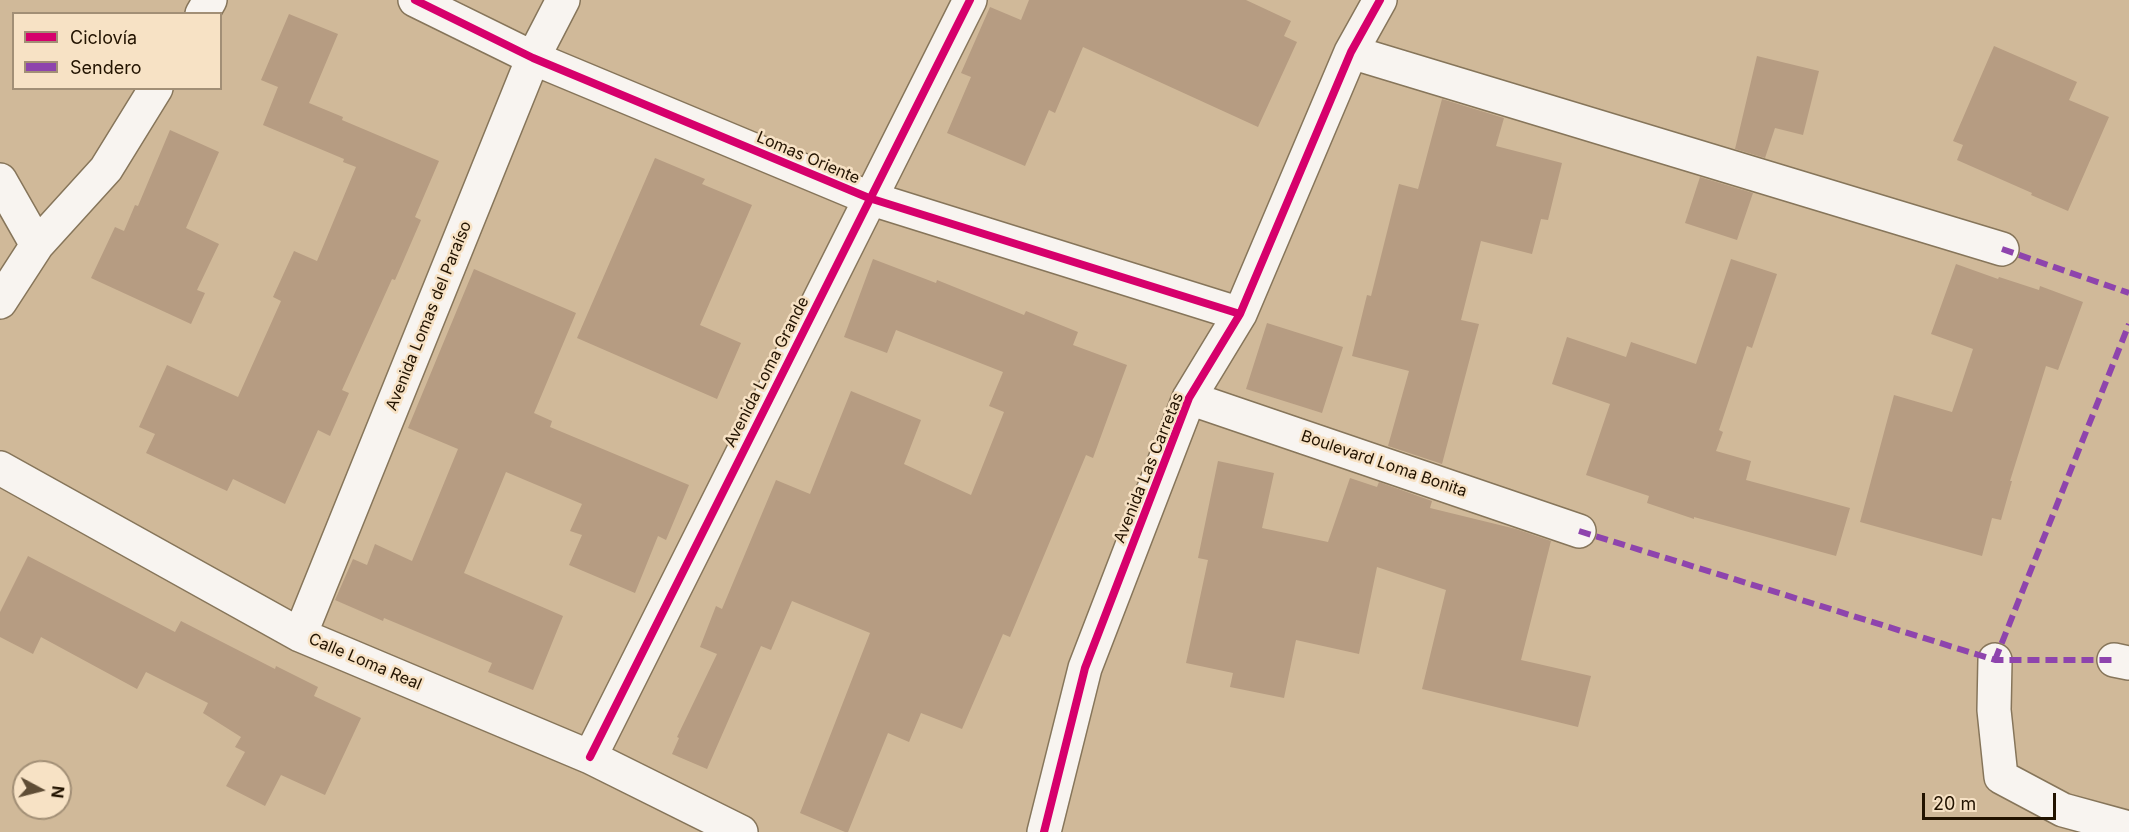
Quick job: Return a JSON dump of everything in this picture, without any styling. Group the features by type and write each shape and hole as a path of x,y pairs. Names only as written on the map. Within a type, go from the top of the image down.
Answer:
{"street":[{"name":"Lomas Oriente","path":"416,0 533,58 869,198 1240,314"},
{"name":"Avenida Lomas del Paraíso","path":"300,635 533,58 564,0"},
{"name":"Avenida Loma Grande","path":"590,756 970,0"},
{"name":"Avenida Las Carretas","path":"1044,832 1085,668 1189,398 1240,314 1352,52 1380,0"},
{"path":"1352,52 2002,249"},
{"path":"0,302 37,245 106,169 155,90"},
{"path":"0,180 37,245"},
{"name":"Boulevard Loma Bonita","path":"1189,398 1579,531"},
{"name":"Calle Loma Real","path":"0,468 300,635 590,756 741,832"},
{"path":"1995,660 1994,710 2001,777 2063,810 2129,828"}],"building":[{"path":"1029,0 1246,0 1291,21 1284,36 1297,42 1258,127 1083,47 1055,113 1049,110 1025,166 947,133 971,77 961,73 990,7 1021,20"},
{"path":"289,14 338,34 309,103 343,117 342,120 439,161 415,217 421,220 342,390 349,393 330,436 318,430 285,504 233,479 227,491 146,453 155,434 139,427 167,365 238,397 281,301 273,297 294,251 317,261 356,167 343,162 344,159 263,125 278,87 261,80"},
{"path":"1994,46 2077,82 2069,100 2109,117 2068,211 1957,160 1963,145 1953,141"},
{"path":"1757,56 1819,71 1803,135 1775,128 1765,158 1735,149"},
{"path":"1442,99 1504,118 1496,146 1562,163 1548,220 1541,219 1532,254 1481,241 1461,320 1479,324 1442,464 1388,446 1409,371 1352,356 1367,295 1371,296 1399,184 1418,189"},
{"path":"170,130 219,152 186,228 219,244 197,290 205,293 191,324 91,278 115,227 124,231 135,205 138,206"},
{"path":"655,158 705,179 702,184 752,205 700,325 741,343 717,399 577,338"},
{"path":"1700,177 1753,193 1737,240 1685,223"},
{"path":"873,259 936,283 937,280 1024,315 1026,311 1078,332 1073,345 1127,365 1093,458 1086,455 1010,637 1003,634 962,729 921,713 909,742 888,733 848,832 845,832 800,813 870,633 792,601 771,650 761,646 707,769 672,754 679,738 677,737 717,654 700,647 716,606 722,609 776,480 810,494 851,391 921,420 904,464 971,495 1004,412 989,406 1003,372 896,330 887,353 844,337"},
{"path":"1731,259 1777,274 1752,348 1747,346 1719,430 1723,432 1716,451 1751,461 1746,480 1850,508 1836,556 1694,517 1694,519 1647,503 1649,496 1586,475 1610,404 1552,384 1567,337 1626,357 1631,342 1696,364"},
{"path":"1956,264 2039,290 2040,286 2083,302 2058,370 2046,366 2010,481 2012,481 2001,520 1992,518 1982,556 1860,522 1894,395 1952,412 1973,349 1931,334"},
{"path":"474,269 576,313 534,413 552,421 550,427 689,485 666,540 658,536 635,593 569,565 582,535 570,531 582,504 506,472 464,573 563,616 533,690 488,672 492,663 335,600 353,559 367,565 375,544 412,561 458,449 408,428"},
{"path":"1267,323 1343,347 1322,413 1246,389"},
{"path":"1218,461 1274,473 1262,528 1328,542 1350,478 1377,487 1379,482 1432,501 1430,508 1516,529 1551,541 1521,660 1591,676 1578,727 1422,689 1446,590 1377,567 1359,654 1296,640 1284,698 1230,687 1233,673 1186,663 1208,560 1198,558"},
{"path":"28,556 175,632 181,621 275,669 276,666 318,687 314,696 361,718 325,795 281,775 265,806 226,786 245,752 235,747 241,737 203,713 208,703 146,672 137,689 41,637 33,654 0,637 0,612"}],"marked path":[{"path":"2002,249 2129,293"},
{"path":"1995,660 2129,324"},
{"path":"1579,531 1995,660 2114,660"}],"cycle path":[{"path":"415,0 533,58 869,198 1240,314"},
{"path":"590,757 970,0"},
{"path":"1044,832 1085,668 1189,398 1240,314 1351,52 1380,0"}]}
